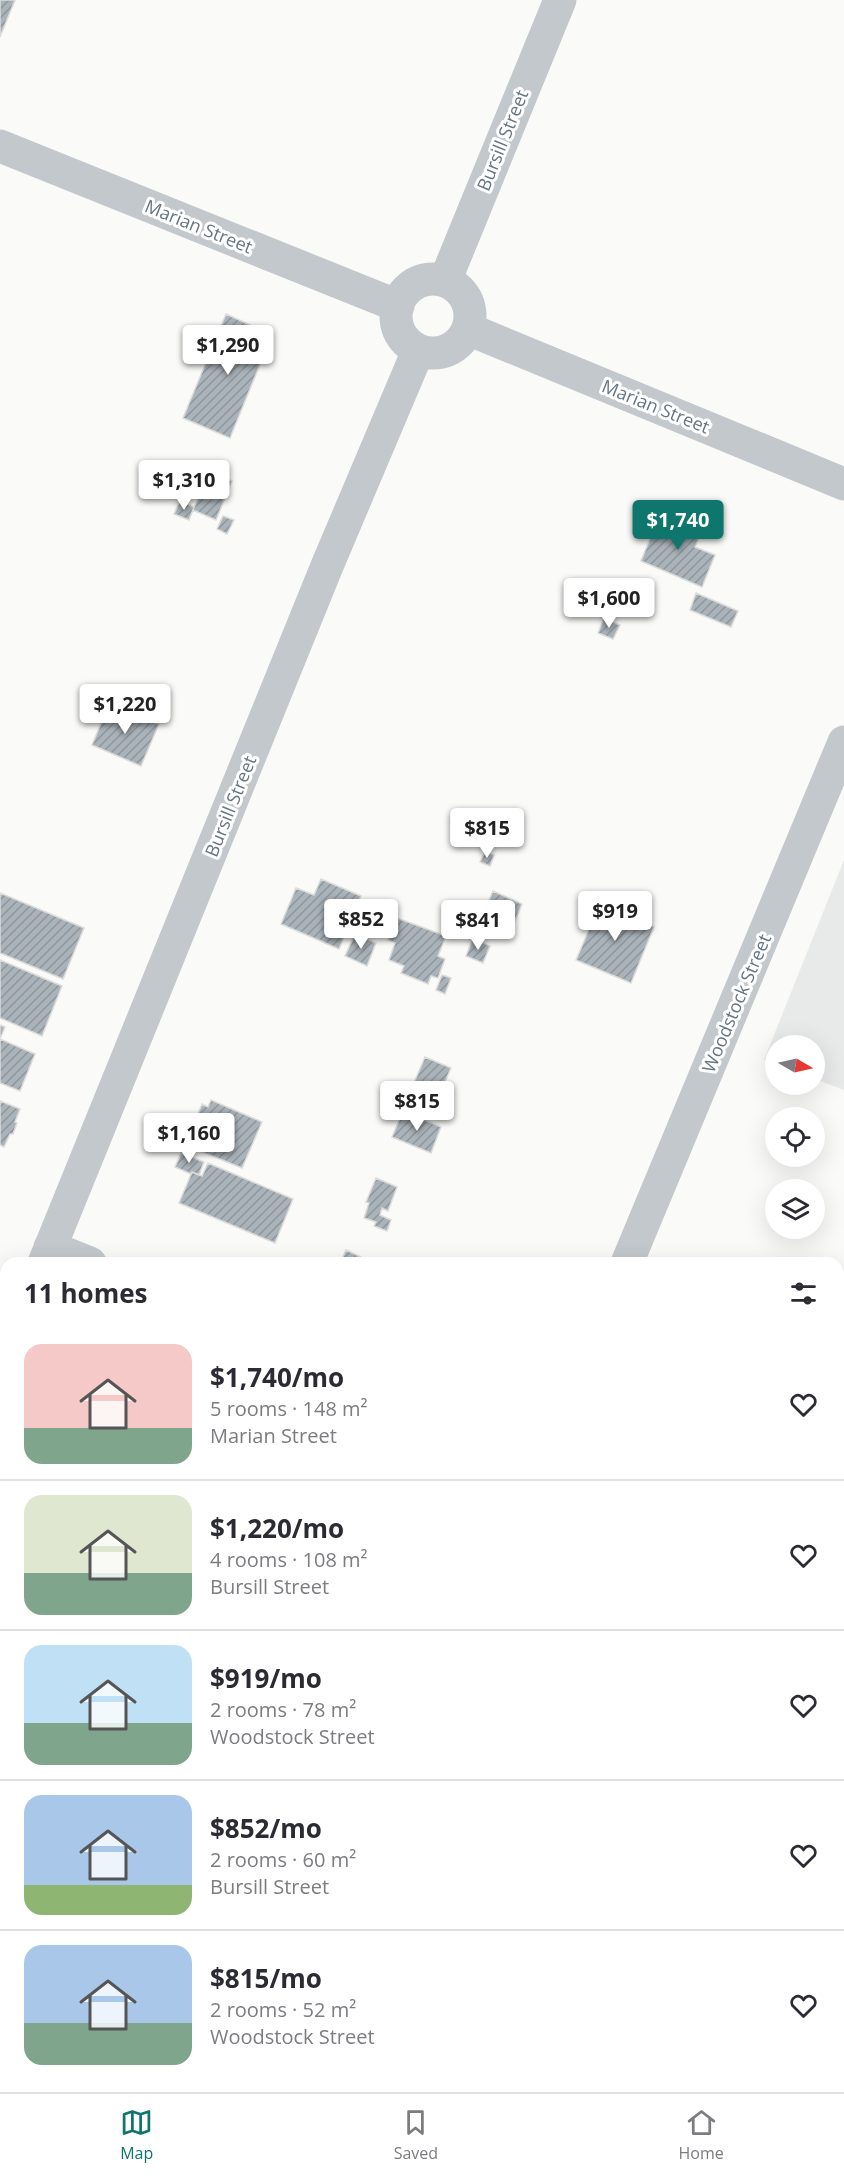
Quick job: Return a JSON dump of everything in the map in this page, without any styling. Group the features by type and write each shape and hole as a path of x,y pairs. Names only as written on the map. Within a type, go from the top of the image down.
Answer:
{"street":[{"name":"Bursill Street","path":"445,281 560,0"},
{"name":"Marian Street","path":"0,146 398,306"},
{"path":"433,279 445,281 464,294 469,305 468,329 464,338 448,351 428,354 418,351 402,337 396,317 398,306 403,295 411,286 433,279"},
{"name":"Marian Street","path":"468,329 844,484"},
{"name":"Bursill Street","path":"47,1255 327,566 418,351"},
{"name":"Woodstock Street","path":"629,1257 844,742"}],"shaded area":[{"path":"844,860 844,1090 825,1083 825,1035 774,1035"}],"building":[{"path":"0,0 15,0 0,37"},
{"path":"226,314 272,335 230,438 183,418"},
{"path":"209,472 232,481 216,520 193,510"},
{"path":"180,501 194,507 189,520 174,514"},
{"path":"660,514 702,531 695,547 715,555 702,587 641,561"},
{"path":"223,516 234,520 227,534 217,529"},
{"path":"696,593 738,611 731,627 690,610"},
{"path":"604,618 620,625 613,639 598,633"},
{"path":"109,704 159,724 141,766 92,745"},
{"path":"485,852 494,855 490,866 480,862"},
{"path":"321,879 361,896 339,949 281,924 296,888 314,895"},
{"path":"493,891 522,904 510,933 480,921"},
{"path":"0,893 84,928 63,979 0,953"},
{"path":"602,899 631,911 629,916 654,927 631,983 576,960"},
{"path":"397,918 446,936 438,956 445,959 438,978 431,976 428,984 401,973 404,966 389,960 395,943 388,940"},
{"path":"355,934 376,943 367,966 345,956"},
{"path":"473,938 490,946 483,963 466,956"},
{"path":"0,960 62,986 42,1036 0,1018"},
{"path":"442,975 451,978 445,994 436,990"},
{"path":"0,1025 5,1027 0,1039"},
{"path":"0,1039 35,1054 20,1091 0,1083"},
{"path":"425,1057 451,1068 436,1103 410,1092"},
{"path":"211,1100 262,1122 242,1168 185,1145 202,1104 208,1107"},
{"path":"0,1101 20,1109 13,1134 10,1134 4,1147 0,1145"},
{"path":"403,1111 441,1127 431,1153 392,1137"},
{"path":"181,1153 204,1162 199,1175 175,1167"},
{"path":"208,1163 293,1199 275,1243 179,1203 192,1172 202,1176"},
{"path":"376,1178 397,1187 388,1211 382,1208 380,1215 391,1220 387,1231 374,1226 376,1222 364,1218 369,1203 366,1202"},
{"path":"346,1250 361,1257 343,1257"}]}
